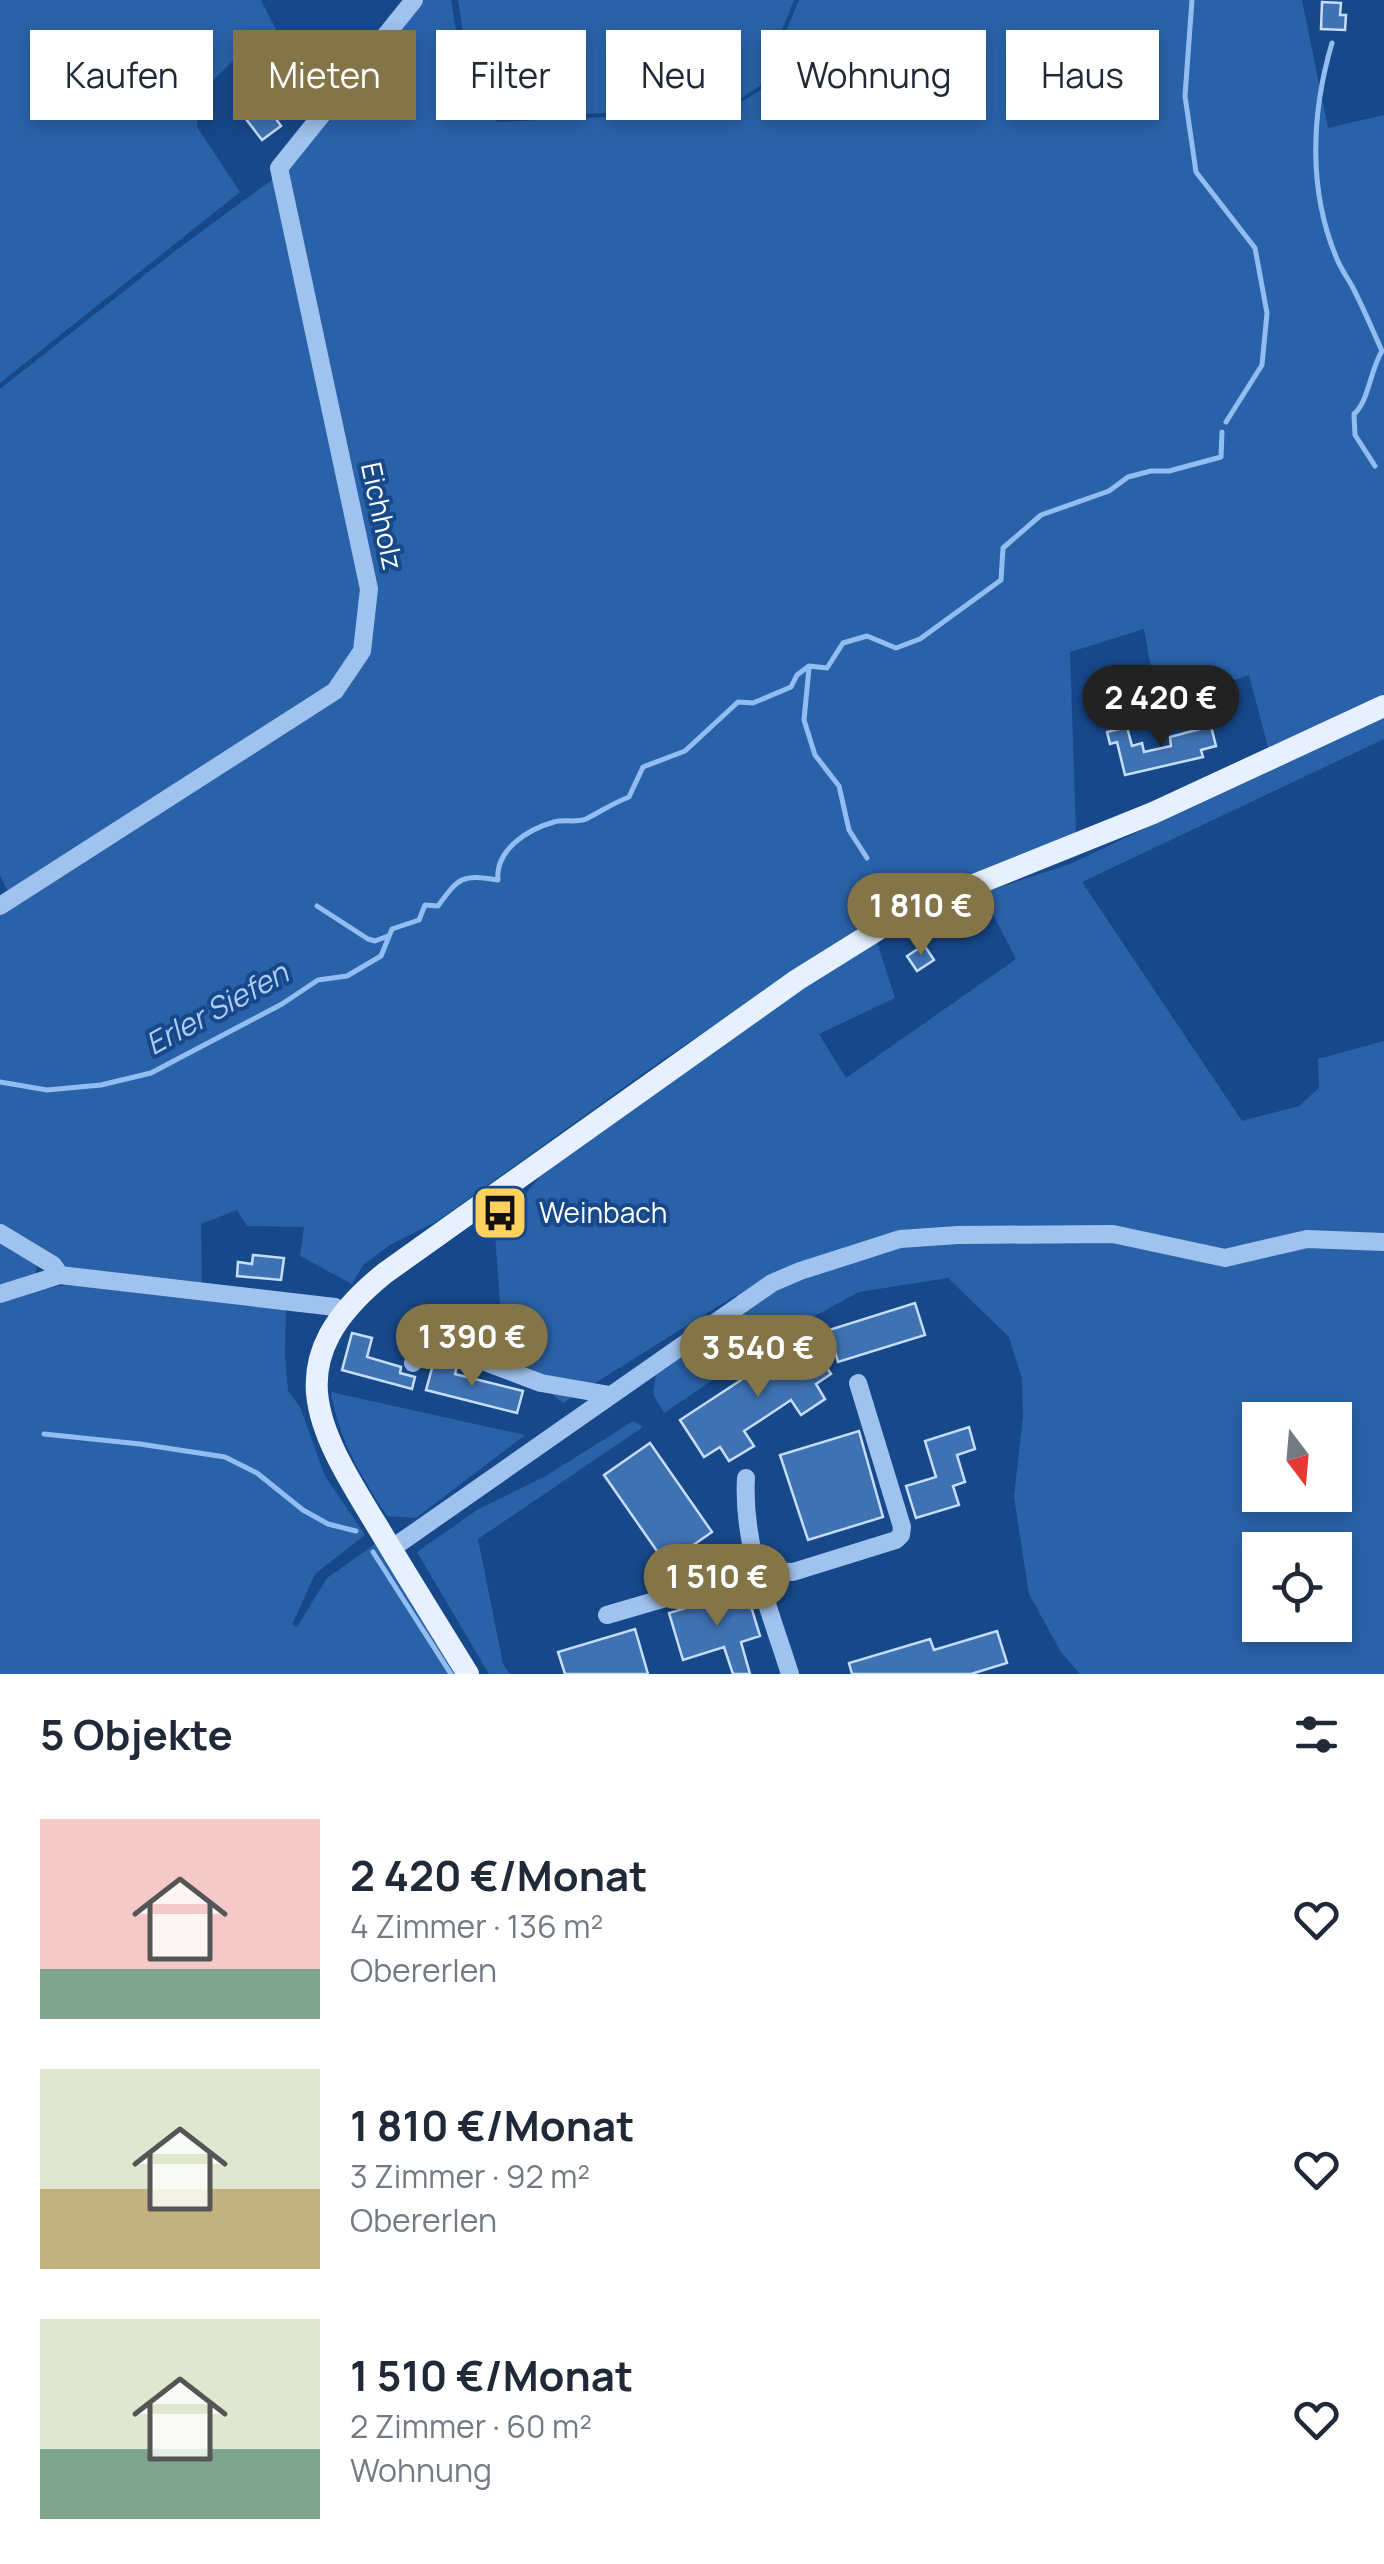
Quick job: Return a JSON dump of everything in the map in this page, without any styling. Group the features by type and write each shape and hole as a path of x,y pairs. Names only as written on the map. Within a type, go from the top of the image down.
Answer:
{"main road":[{"path":"468,1674 335,1456 319,1410 316,1381 322,1350 343,1313 385,1273 500,1190 797,980 882,928 974,884 1153,814 1384,706"}],"street":[{"name":"Eichholz","path":"0,906 335,691 362,651 370,588 278,168 414,0"},
{"path":"0,1232 53,1266 60,1276"},
{"path":"385,1539 610,1396 772,1284 800,1270 900,1239 1113,1234 1226,1258 1308,1239 1384,1242"},
{"path":"0,1294 60,1276 335,1307 343,1313"},
{"path":"413,1363 419,1345 472,1357 541,1382 610,1396"},
{"path":"607,1615 758,1571 794,1572 902,1535 858,1383"},
{"path":"746,1478 744,1508 751,1550 790,1674"}],"shaded area":[{"path":"0,0 261,0 276,30 233,30 233,61 213,80 213,30 30,30 30,120 198,120 197,127 240,192 0,383"},
{"path":"418,0 451,0 456,30 436,30 436,120 498,122 606,117 606,120 741,120 741,102 761,90 761,120 986,120 986,30 787,30 799,0 1302,0 1328,128 1384,115 1384,694 1269,751 1249,675 1158,707 1144,629 1070,652 1076,833 813,959 658,1063 439,1220 390,1245 363,1265 352,1284 300,1256 304,1227 247,1226 237,1210 201,1224 202,1289 67,1267 0,1224 0,911 337,692 371,618 287,171 326,120 416,120 416,30 395,30"},
{"path":"458,0 794,0 782,30 761,30 761,83 741,98 741,30 606,30 606,113 586,114 586,30 463,30"},
{"path":"277,176 366,589 359,649 333,689 11,898 0,875 0,389"},
{"path":"1384,716 1384,739 1082,882 1242,1121 1299,1106 1319,1088 1318,1059 1384,1041 1384,1674 1080,1674 1061,1652 1029,1594 1014,1497 1023,1416 1022,1379 1009,1337 948,1278 859,1292 776,1337 664,1413 653,1394 656,1374 749,1310 736,1295 563,1403 496,1348 500,1302 494,1221 523,1197 542,1174 876,939 895,998 819,1034 846,1078 1016,959 982,893 1070,864"},
{"path":"0,1241 37,1265 35,1276 0,1288"},
{"path":"64,1285 198,1293 286,1308 288,1391 300,1407 325,1476 365,1535 315,1574 292,1625 297,1627 327,1578 375,1544 461,1674 0,1674 0,1298"},
{"path":"331,1392 525,1435 416,1518 387,1516 352,1457"},
{"path":"633,1421 643,1427 478,1539 503,1664 510,1674 489,1674 417,1552 477,1510 546,1476"}],"building":[{"path":"1322,2 1341,3 1340,15 1346,15 1345,30 1321,29"},
{"path":"247,120 277,120 281,126 262,140"},
{"path":"1211,726 1216,746 1201,750 1203,757 1125,775 1117,742 1110,744 1107,732 1127,727 1132,746 1142,743 1144,752 1171,746 1170,737"},
{"path":"924,945 934,960 917,971 907,956"},
{"path":"253,1255 284,1258 281,1280 237,1276 238,1262 252,1264"},
{"path":"915,1303 925,1335 838,1362 829,1330"},
{"path":"352,1333 372,1338 367,1357 401,1367 400,1373 415,1377 412,1389 342,1370"},
{"path":"807,1337 831,1374 816,1384 825,1399 801,1415 791,1400 744,1431 754,1446 729,1461 720,1447 704,1457 680,1420"},
{"path":"434,1361 457,1366 455,1374 523,1391 517,1413 426,1390"},
{"path":"969,1427 975,1449 957,1455 965,1482 953,1486 959,1505 916,1518 906,1486 936,1477 925,1441"},
{"path":"859,1431 883,1517 808,1540 780,1455"},
{"path":"650,1443 712,1532 666,1564 604,1475"},
{"path":"746,1590 760,1636 741,1642 750,1674 733,1674 724,1647 683,1660 669,1613"},
{"path":"635,1629 648,1674 565,1674 558,1652"},
{"path":"997,1631 1007,1663 971,1674 852,1674 849,1663 930,1639 934,1650"}],"waterway":[{"name":"Erler Siefen","path":"1192,0 1185,96 1196,172 1255,248 1267,313 1262,365 1226,422"},
{"path":"1332,43 1320,97 1317,179 1337,259 1382,351 1354,414 1355,435 1375,466"},
{"name":"Erler Siefen","path":"0,1082 47,1090 101,1085 151,1073 282,1004 318,980 347,976 381,956 392,929 419,920 425,905 438,906 457,883 476,877 498,880 502,859 524,836 554,822 586,819 629,797 643,767 685,751 738,702 753,703 791,687 797,675 809,666 827,668 843,643 867,636 896,648 920,639 1001,580 1003,548 1041,515 1109,491 1128,477 1221,457 1222,432"},
{"path":"809,668 804,720 815,755 839,786 849,830 867,858"},
{"path":"317,906 368,939 375,941 388,936"},
{"path":"44,1434 225,1457 257,1473 303,1510 328,1524 356,1531"},
{"path":"373,1552 451,1674"}],"place":[{"name":"Weinbach","path":"500,1213"}]}
